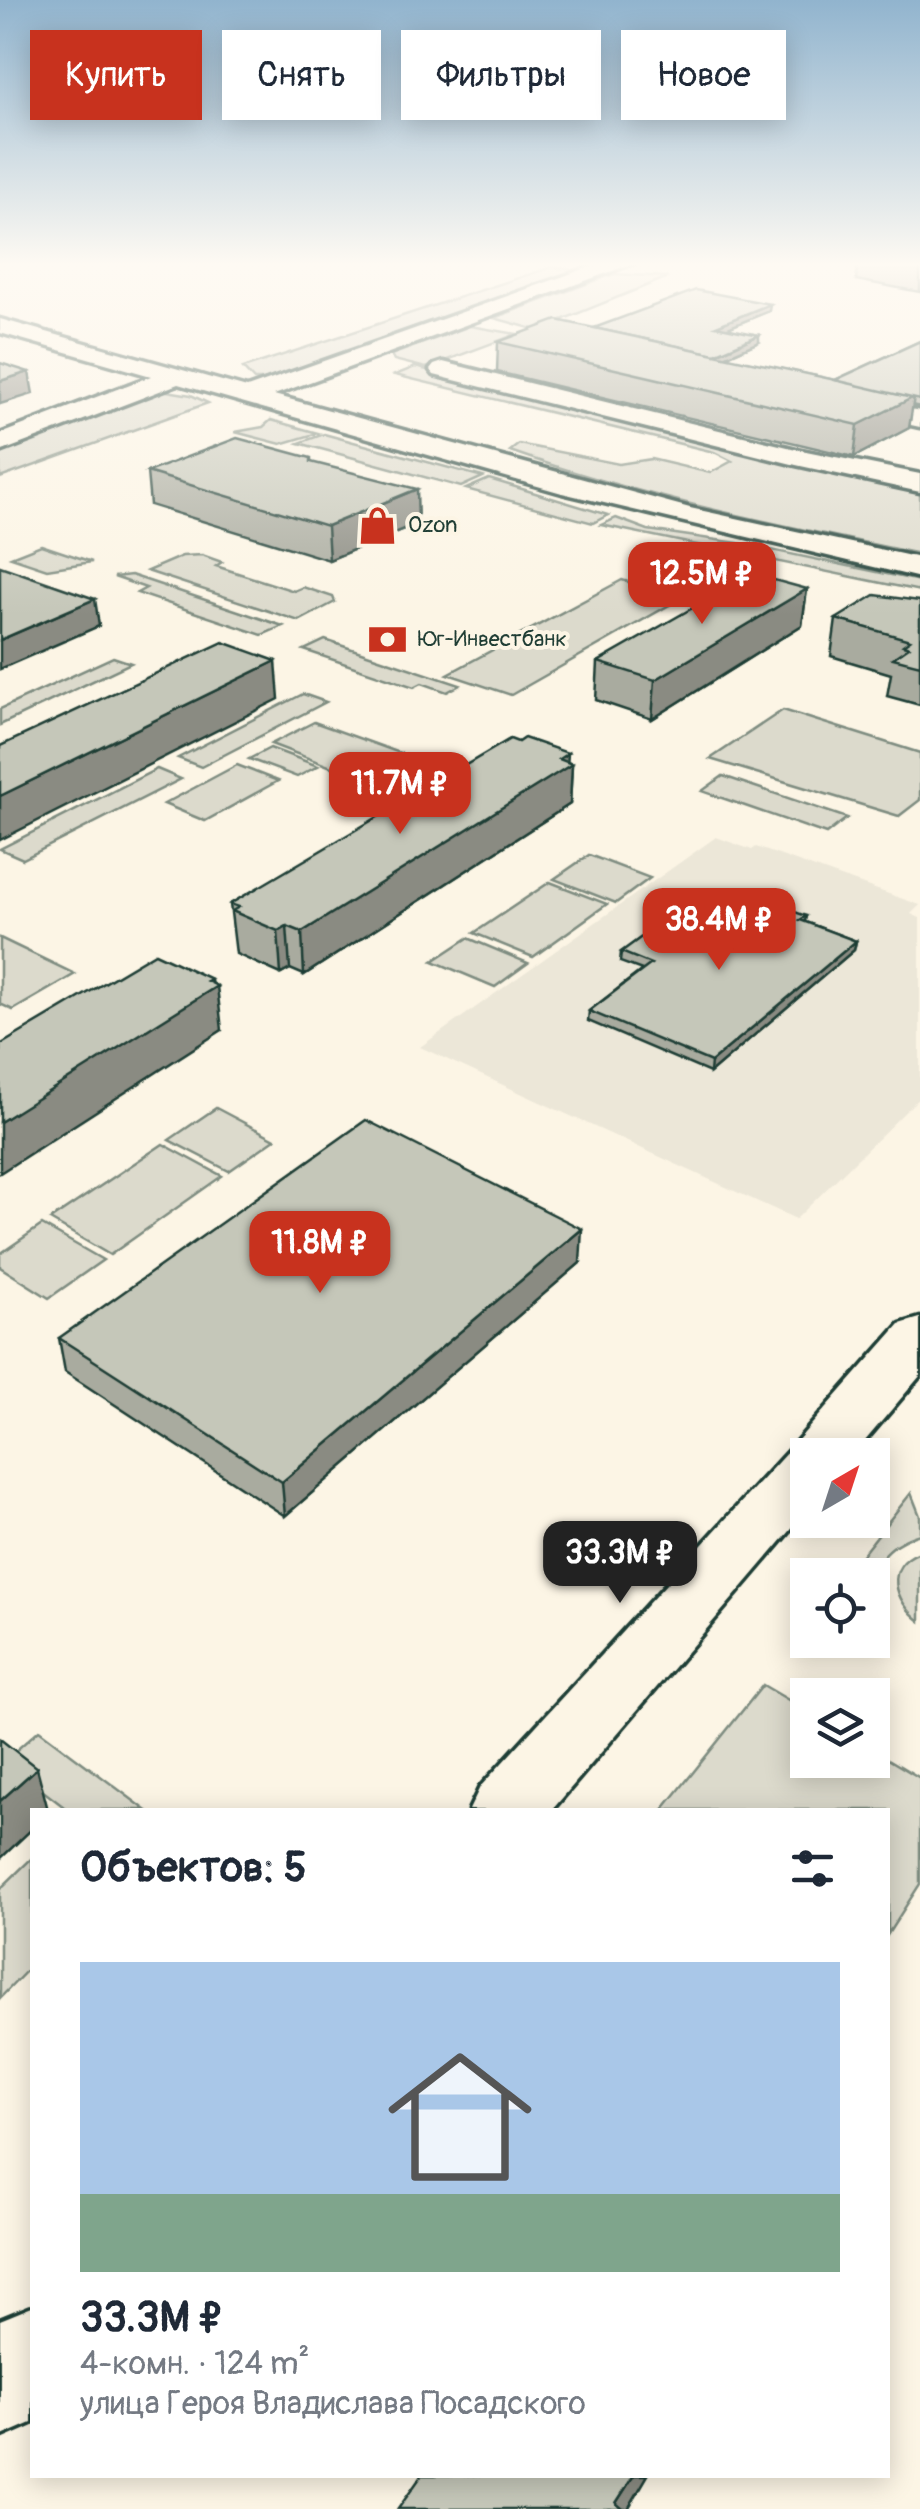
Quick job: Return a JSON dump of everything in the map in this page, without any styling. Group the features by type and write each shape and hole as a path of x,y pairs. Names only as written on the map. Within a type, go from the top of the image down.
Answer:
{"street":[{"path":"0,444 165,380"},
{"path":"193,380 678,514 920,568"},
{"path":"245,397 293,380"},
{"path":"484,380 796,457 920,483"},
{"path":"811,395 920,419"},
{"path":"833,1438 920,1338"},
{"path":"508,1808 790,1487"},
{"path":"0,2390 30,2355"}],"shaded area":[{"path":"416,380 468,380 811,465 920,487 920,554 662,497 510,451 519,444 619,464 651,459 710,473 732,461 714,452"},
{"path":"155,389 191,395 208,403 0,478 0,448"},
{"path":"271,420 318,433 281,444 235,432 263,427"},
{"path":"324,434 483,477 461,487 299,443"},
{"path":"489,479 608,515 593,523 466,489"},
{"path":"616,518 648,530 738,543 920,581 920,591 601,525"},
{"path":"41,545 92,562 47,569 11,557"},
{"path":"202,555 222,562 216,566 294,591 303,587 333,597 335,602 299,621 147,571 182,556"},
{"path":"131,575 283,626 262,635 137,593 146,588 114,577"},
{"path":"622,580 650,589 641,595 671,604 511,695 448,674"},
{"path":"325,640 460,685 447,692 422,683 414,687 304,650"},
{"path":"113,657 131,663 0,725 0,709"},
{"path":"303,694 326,702 201,767 178,758"},
{"path":"783,710 920,753 920,800 899,816 710,759"},
{"path":"314,722 439,767 397,792 271,744"},
{"path":"270,748 318,766 297,777 249,759"},
{"path":"237,765 278,781 205,821 164,804"},
{"path":"157,769 181,779 23,859 0,849"},
{"path":"723,776 847,818 826,834 702,791"},
{"path":"716,837 752,850 756,847 920,905 911,914 920,918 920,1097 796,1219 420,1047"},
{"path":"589,855 650,878 616,903 554,879"},
{"path":"550,882 607,904 533,957 474,933"},
{"path":"0,938 75,974 13,1010 0,1004"},
{"path":"468,938 528,963 495,987 433,961"},
{"path":"216,1108 275,1139 229,1171 169,1140"},
{"path":"163,1144 222,1176 110,1255 50,1220"},
{"path":"42,1225 103,1260 49,1298 0,1267 0,1254"},
{"path":"911,1493 920,1516 920,1534 898,1543 882,1558 859,1558 875,1538 890,1538 890,1519"},
{"path":"920,1552 920,1621 904,1604 896,1584 901,1566"},
{"path":"763,1685 790,1701 790,1778 890,1778 890,1760 920,1778 920,1884 890,1931 890,1808 665,1808"},
{"path":"39,1730 143,1808 65,1808 4,1761"},
{"path":"30,1860 30,1967 0,1998 0,1889"}],"building":[{"path":"663,380 836,380 914,397 858,425"},
{"path":"835,380 920,380 920,400"},
{"path":"237,438 417,489 327,526 147,472"},
{"path":"0,566 95,599 0,640"},
{"path":"752,574 807,589 655,680 598,662"},
{"path":"875,595 920,601 920,665 893,658 909,647 903,645 910,640 836,619"},
{"path":"223,642 276,661 0,796 0,746"},
{"path":"524,738 568,753 559,759 572,764 302,932 287,926 278,931 232,911 239,907 230,904 510,739 518,742"},
{"path":"741,892 806,916 800,920 856,941 711,1062 589,1011 651,964 621,952 688,903 714,912"},
{"path":"155,953 211,979 207,981 217,986 0,1122 0,1045"},
{"path":"366,1120 582,1229 282,1482 59,1338"},
{"path":"0,1739 37,1768 0,1801"},
{"path":"420,2478 632,2478 616,2503 623,2509 398,2509"}],"place":[{"name":"Ozon","path":"378,525"},
{"name":"Юг-Инвестбанк","path":"388,639"}]}
